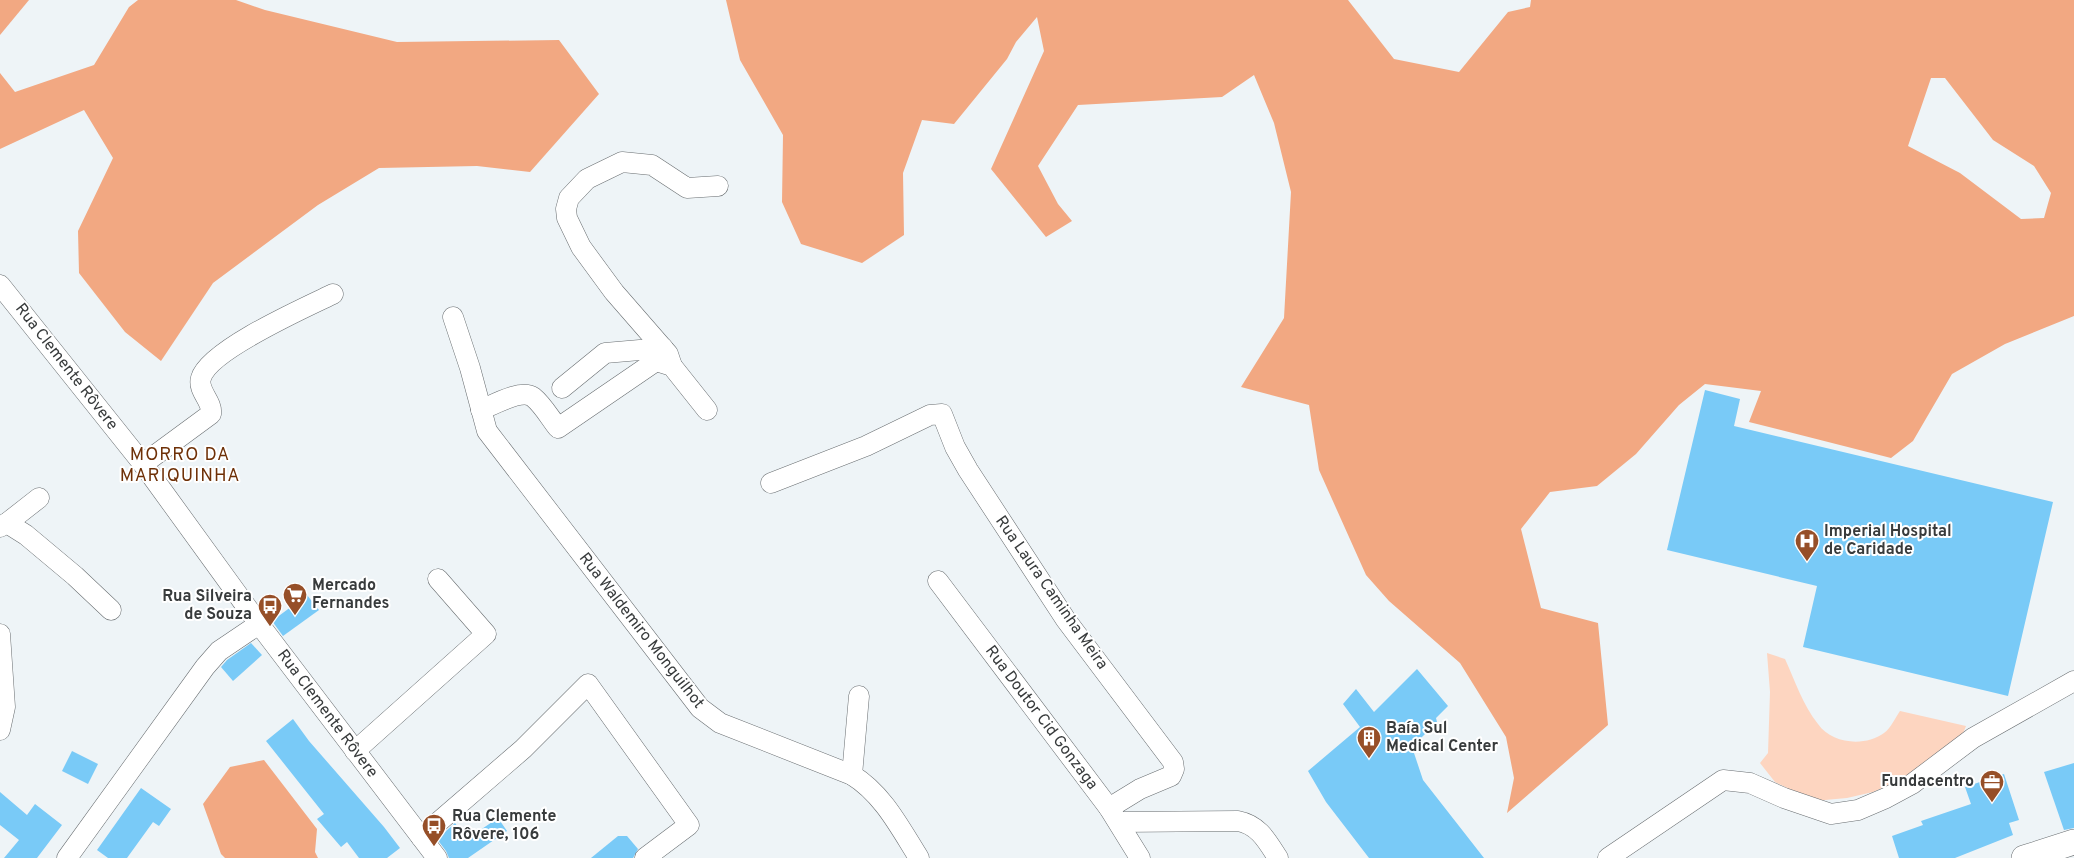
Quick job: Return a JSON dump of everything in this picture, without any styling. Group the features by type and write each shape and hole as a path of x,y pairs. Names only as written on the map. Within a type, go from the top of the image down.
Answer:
{"main road":[{"path":"2024,858 2074,842"}],"street":[{"path":"706,410 672,366 668,354 614,292 581,247 567,218 566,209 569,198 587,179 606,168 622,162 652,165 687,188 718,186"},
{"name":"Rua Clemente Rôvere","path":"0,284 143,464 259,624 437,858"},
{"path":"143,464 211,414 211,407 203,393 201,376 215,358 272,324 333,294"},
{"name":"Rua Waldemiro Monguilhot","path":"453,317 470,368 486,431 700,708 720,723 852,775 868,784 919,858"},
{"path":"562,388 605,354 663,348"},
{"path":"481,410 519,395 527,394 533,397 558,428 656,361 672,366"},
{"name":"Rua Laura Caminha Meira","path":"771,483 866,446 930,415 942,414 955,447 968,470 1060,612 1172,762 1174,769 1171,776 1140,789 1114,815"},
{"path":"39,498 3,525 26,535 75,576 111,610"},
{"path":"355,750 486,634 438,579"},
{"name":"Rua Doutor Cid Gonzaga","path":"938,581 1114,815 1140,858"},
{"path":"67,858 205,667 219,651 259,624"},
{"path":"0,634 6,707 0,730"},
{"path":"1608,858 1723,780 1750,783 1784,798 1831,814 1858,810 1912,784 1973,738 2074,681"},
{"path":"421,837 523,749 588,684 689,825 645,858"},
{"path":"852,775 858,696"},
{"path":"1114,815 1248,823 1258,829 1278,858"}],"shaded area":[{"path":"0,0 29,0 0,35"},
{"path":"138,0 236,0 265,10 397,42 559,40 599,94 530,172 477,166 379,168 318,205 213,283 161,361 125,332 79,273 78,231 113,158 84,110 0,149 0,73 15,92 94,65 129,7"},
{"path":"726,0 1348,0 1394,59 1459,72 1508,12 1530,7 1531,0 2074,0 2074,316 2005,344 1952,374 1913,441 1891,458 1749,422 1761,391 1705,384 1679,405 1636,454 1597,486 1550,492 1521,529 1541,608 1598,623 1608,725 1507,813 1514,778 1506,737 1460,663 1389,601 1366,575 1319,470 1309,405 1241,387 1284,318 1291,192 1274,123 1254,75 1222,97 1078,105 1038,166 1058,204 1072,221 1046,237 991,169 1044,51 1037,17 1016,42 1007,59 954,124 922,120 903,173 904,235 862,263 801,244 782,202 783,135 740,60","holes":["1931,78 1945,78 1993,140 2034,166 2051,193 2044,218 2021,219 1960,173 1908,146"]},
{"path":"1767,653 1785,659 1813,717 1824,731 1840,739 1858,742 1876,737 1889,728 1900,711 1966,726 1962,736 1910,776 1873,792 1847,798 1814,801 1775,782 1760,763 1768,753 1770,692"},
{"path":"264,760 317,829 315,852 318,858 225,858 221,854 203,804 230,767"}],"building":[{"path":"1705,390 1740,399 1734,426 2053,502 2008,696 1803,647 1817,586 1667,550"},
{"name":"Mercado Fernandes","path":"307,595 319,610 283,636 272,621"},
{"path":"251,643 262,655 233,681 221,667 227,660"},
{"name":"Baía Sul Medical Center","path":"1417,669 1448,706 1436,718 1437,722 1412,747 1423,780 1484,858 1369,858 1326,802 1308,771 1360,727 1343,704 1356,689 1374,712"},
{"path":"293,719 309,741 400,848 387,858 359,858 347,842 341,847 317,819 324,814 266,741"},
{"path":"72,751 98,764 88,784 62,771"},
{"path":"2074,763 2074,828 2064,830 2044,772"},
{"path":"2004,774 2019,820 2009,823 2013,835 1955,858 1899,858 1892,836 1923,825 1921,821 1971,804 1965,787"},
{"path":"141,788 171,809 159,826 153,822 127,858 108,858 97,850"},
{"path":"0,792 27,815 35,804 62,825 37,858 4,858 19,840 0,825"},
{"path":"498,818 507,831 468,858 449,858 437,839 455,823 467,839"},
{"path":"618,836 627,836 638,849 633,858 591,858"}],"place":[{"name":"Imperial Hospital de Caridade","path":"1807,562"},
{"name":"Mercado Fernandes","path":"295,616"},
{"name":"Rua Silveira de Souza","path":"270,627"},
{"name":"Baía Sul Medical Center","path":"1369,759"},
{"name":"Fundacentro","path":"1992,803"},
{"name":"Rua Clemente Rôvere, 106","path":"434,847"}],"district":[{"name":"MORRO DA MARIQUINHA","path":"180,465"}]}
